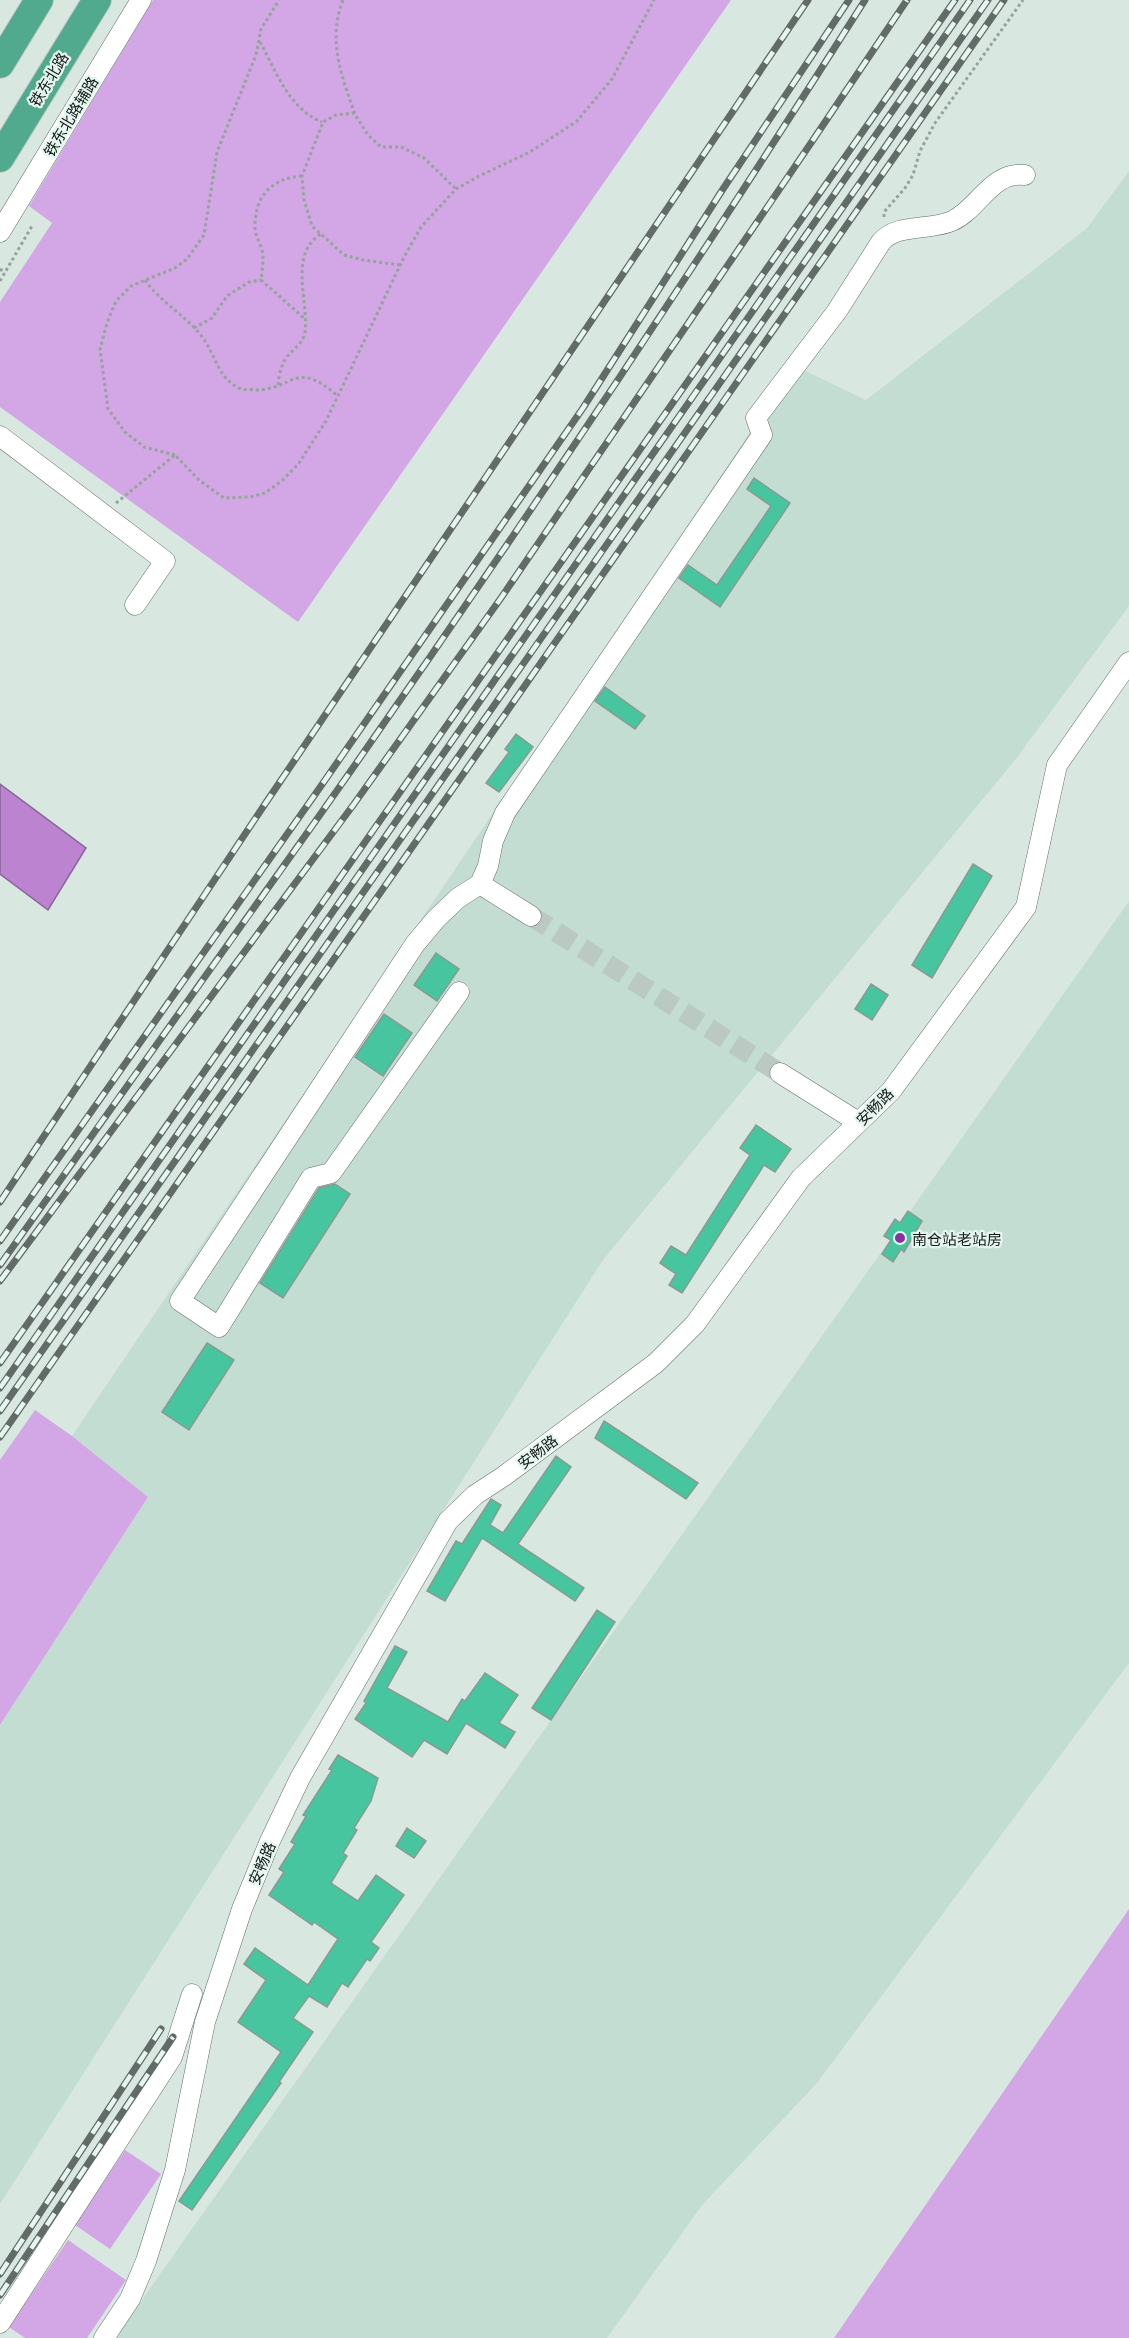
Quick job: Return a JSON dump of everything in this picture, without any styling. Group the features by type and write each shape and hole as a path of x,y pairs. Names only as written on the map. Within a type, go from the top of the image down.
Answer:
{"highway":[{"path":"0,63 39,0"},
{"name":"铁东北路","path":"0,158 97,0"}],"street":[{"name":"铁东北路辅路","path":"0,232 141,0"},
{"path":"459,992 331,1173 311,1178 219,1327 180,1301 415,944 458,898 480,884 488,866 493,841 505,813 762,435 756,418 837,311 881,242 889,235 899,231 927,228 950,222 963,214 994,184 1009,175 1025,175"},
{"path":"0,436 165,561 135,605"},
{"name":"安畅路","path":"104,2338 130,2299 146,2261 175,2170 205,2022 242,1909 270,1841 300,1778 448,1521 475,1495 656,1363 678,1343 801,1178 891,1091 1026,907 1057,765 1129,662"},
{"path":"480,884 531,916"},
{"path":"780,1073 858,1122"},
{"path":"0,2324 172,2057 192,1994"}],"path":[{"path":"279,0 261,29 256,55 217,152 204,235 197,248 181,264 132,286 116,301 100,349 108,409 125,432 144,447 175,455 199,480 224,498 250,497 265,493 283,480 299,463 326,421 400,264 421,227 456,189 530,152 577,121 612,79 654,0"},
{"path":"343,0 335,32 337,58 356,116 368,135 381,147 401,147 424,158 456,189"},
{"path":"881,242 884,212 913,175 926,138 1023,0"},
{"path":"259,40 293,101 312,118 323,122"},
{"path":"356,116 354,113 336,115 323,122 302,176 304,200 312,226 344,255 363,260 400,264"},
{"path":"261,280 263,255 255,231 262,196 271,186 288,177 302,176"},
{"path":"0,281 32,226"},
{"path":"278,385 287,357 299,345 305,334 302,280 306,251 321,234"},
{"path":"0,269 5,273"},
{"path":"145,280 204,339 224,377 242,389 263,390 297,376 324,384 338,396"},
{"path":"194,328 212,318 228,296 249,282 261,280"},
{"path":"261,280 305,319"},
{"path":"103,514 175,455"}],"shaded area":[{"path":"153,0 731,0 298,622 0,407 0,302 52,223 29,206"},
{"path":"1129,171 1129,606 1015,760 603,1260 0,2204 0,1725 148,1497 72,1436 795,366 866,400 1087,228"},
{"path":"0,784 86,848 48,910 0,874"},
{"path":"1129,901 1129,1663 817,2083 703,2204 607,2338 115,2338"},
{"path":"35,1410 72,1436 148,1497 0,1725 0,1460"},
{"path":"1129,1909 1129,2338 834,2338"},
{"path":"125,2150 161,2174 110,2249 75,2225"},
{"path":"68,2240 126,2280 87,2338 25,2338 9,2327"}],"building":[{"path":"754,478 790,503 720,607 679,578 688,565 717,585 771,506 747,489"},
{"path":"605,687 645,716 635,729 595,701"},
{"path":"516,734 533,747 499,792 486,783 509,752 505,749"},
{"path":"973,864 992,876 932,978 912,965"},
{"path":"436,953 459,969 437,1001 414,985"},
{"path":"871,984 888,995 872,1020 855,1009"},
{"path":"384,1014 412,1033 383,1076 355,1057"},
{"path":"756,1125 791,1149 775,1172 764,1165 682,1293 669,1285 676,1274 660,1263 671,1246 686,1255 750,1155 740,1148"},
{"path":"335,1184 350,1194 283,1298 260,1283 319,1188"},
{"name":"南仓站老站房","path":"908,1211 922,1221 904,1252 901,1249 893,1262 882,1254 891,1240 884,1236 895,1219 900,1223"},
{"path":"207,1343 234,1360 189,1430 162,1412"},
{"path":"604,1421 698,1483 686,1499 595,1438"},
{"path":"556,1456 571,1467 518,1544 584,1588 575,1601 482,1538 445,1601 427,1591 456,1541 462,1544 491,1499 501,1505 490,1525 503,1533"},
{"path":"597,1610 615,1622 551,1720 532,1708"},
{"path":"395,1646 407,1652 387,1688 448,1722 462,1699 465,1701 485,1673 518,1695 499,1723 515,1732 505,1748 466,1723 447,1754 424,1740 412,1757 355,1719 366,1703 364,1701"},
{"path":"338,1755 378,1778 371,1801 354,1828 357,1830 343,1853 347,1856 331,1883 358,1901 376,1875 404,1895 371,1942 379,1948 370,1961 367,1959 348,1987 342,1983 327,2007 309,1996 293,2018 313,2032 279,2082 281,2083 192,2210 179,2201 281,2052 238,2022 266,1980 244,1964 255,1948 308,1985 338,1939 314,1922 312,1925 269,1895 284,1872 279,1869 295,1844 291,1842 306,1816 303,1815 332,1770 329,1769"},
{"path":"407,1828 426,1841 414,1858 396,1846"}],"tunnel":[{"path":"531,916 780,1073"}],"railway":[{"path":"0,1202 265,804 808,0"},
{"path":"0,1241 314,796 583,408 723,189 849,0"},
{"path":"0,1265 458,617 732,207 865,0"},
{"path":"0,1281 354,804 501,598 907,0"},
{"path":"0,1363 955,0"},
{"path":"0,1388 970,0"},
{"path":"0,1411 988,0"},
{"path":"0,1437 1004,0"},
{"path":"0,2274 161,2029"},
{"path":"0,2295 173,2037"}],"place":[{"name":"南仓站老站房","path":"900,1238"}]}
